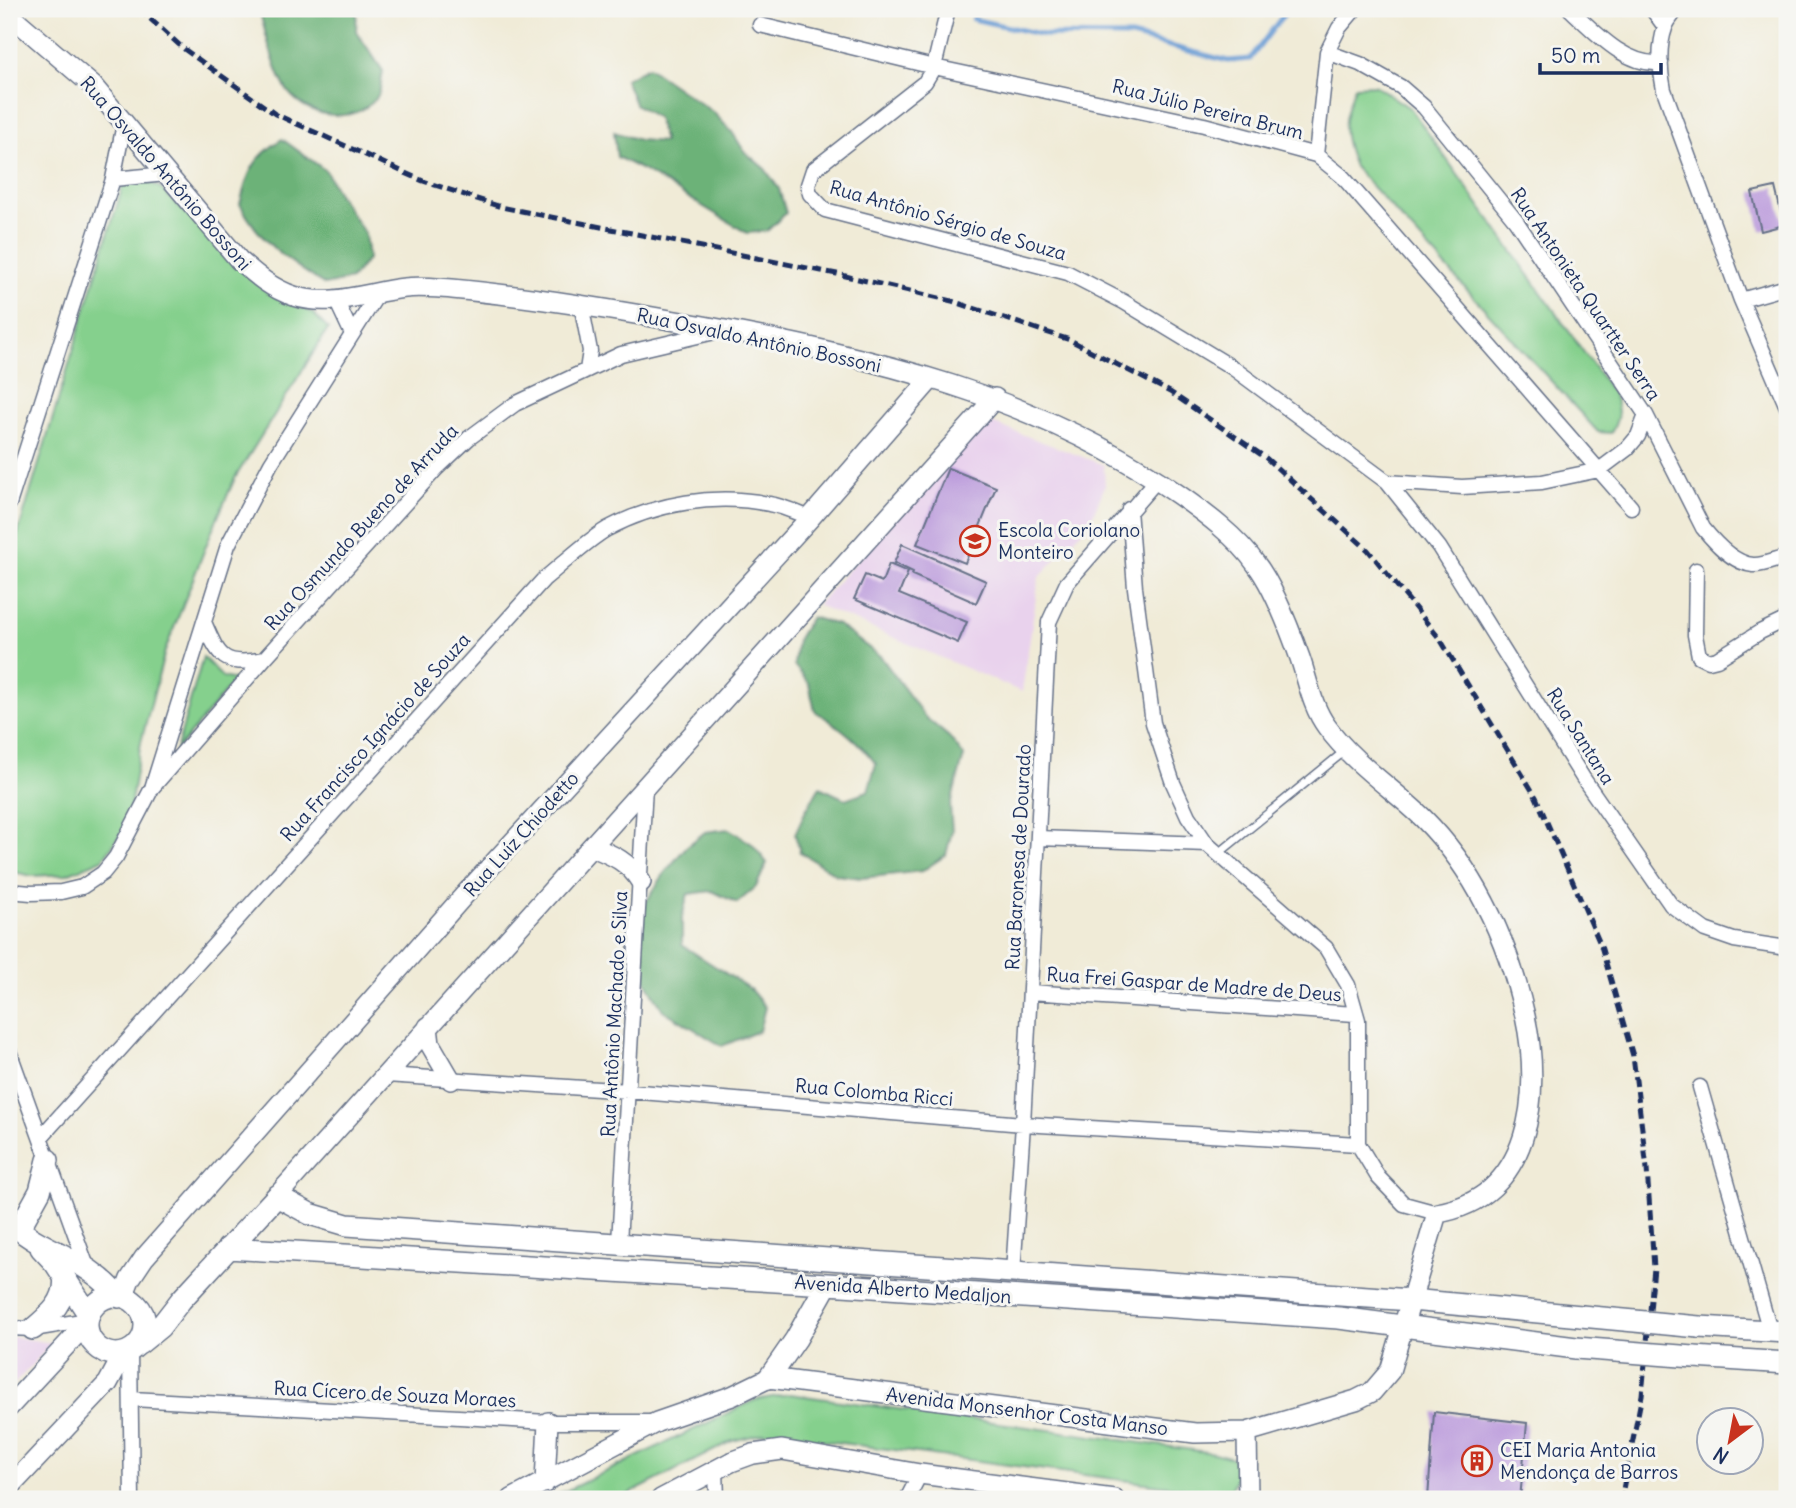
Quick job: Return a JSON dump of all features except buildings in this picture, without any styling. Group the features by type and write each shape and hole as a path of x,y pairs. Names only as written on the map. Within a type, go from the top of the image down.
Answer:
{"main road":[{"path":"21,1231 40,1191 48,1160"},
{"path":"21,1231 64,1276 88,1319 88,1332 97,1348 115,1354 131,1349 160,1327 181,1300 277,1196"},
{"name":"Avenida Alberto Medaljon","path":"277,1196 310,1214 347,1226 1411,1300 1699,1327 1779,1331"},
{"path":"21,1231 87,1267 127,1301 145,1326 144,1336 131,1349"},
{"name":"Avenida Alberto Medaljon","path":"228,1248 1339,1318 1576,1348 1787,1363"},
{"path":"33,1329 50,1315 60,1301 64,1276"},
{"path":"769,1378 796,1339 827,1284"},
{"path":"88,1319 101,1301 167,1306 181,1300"}],"street":[{"name":"Rua Antônio Sérgio de Souza","path":"948,9 934,67 925,82 813,170 808,185 814,201 825,210 1068,274 1124,302 1233,368 1387,482"},
{"path":"1316,155 1327,52 1339,27 1355,9"},
{"path":"1570,9 1626,55 1644,62 1661,63"},
{"path":"1652,9 1665,27"},
{"path":"1677,9 1665,27 1661,63 1664,90 1741,300 1787,407"},
{"name":"Rua Osvaldo Antônio Bossoni","path":"9,14 93,86 239,260 265,283 293,296 336,300 410,287 523,295 724,330 860,358 995,398 1061,426 1157,480 1199,509 1257,564 1279,607 1320,715 1329,730 1426,821 1475,881 1499,929 1513,967 1527,1024 1532,1085 1531,1110 1520,1151 1499,1182 1487,1193 1456,1210 1437,1213"},
{"name":"Rua Júlio Pereira Brum","path":"760,25 934,67 1205,125 1316,155 1342,176 1631,507"},
{"name":"Rua Antonieta Quartter Serra","path":"1327,52 1360,64 1401,87 1424,107 1516,221 1646,415 1703,528 1714,542 1724,552 1753,565 1787,557"},
{"path":"9,504 113,178 124,124"},
{"path":"113,178 167,174"},
{"path":"1741,300 1787,286"},
{"path":"9,891 61,892 82,887 103,873 130,833 152,788 228,545 271,463 379,292"},
{"path":"336,300 352,334"},
{"path":"581,304 590,351 587,370"},
{"name":"Rua Osmundo Bueno de Arruda","path":"152,788 264,659 436,469 470,438 515,404 621,354 724,330"},
{"name":"Rua Luíz Chiodetto","path":"127,1301 130,1279 144,1258 478,881 810,518 930,380"},
{"path":"277,1196 995,398"},
{"path":"1387,482 1462,487 1542,482 1598,470 1627,449 1638,436 1646,415"},
{"name":"Rua Baronesa de Dourado","path":"1013,1273 1049,622 1067,583 1157,480"},
{"name":"Rua Santana","path":"1387,482 1439,547 1583,778 1671,905 1705,930 1734,940 1787,948"},
{"name":"Rua Francisco Ignácio de Souza","path":"41,1137 544,579 605,530 664,506 706,500 740,500 771,504 810,518"},
{"path":"1129,509 1135,589 1153,723 1173,783 1188,816 1213,849 1326,948 1348,985 1358,1020 1358,1144 1378,1177 1405,1203 1437,1213"},
{"path":"1696,570 1695,635 1699,656 1703,660 1717,659 1760,632 1787,619"},
{"path":"204,622 213,644 224,658 242,663 264,659"},
{"name":"Rua Antônio Machado e Silva","path":"619,1243 645,787"},
{"path":"1038,838 1213,849"},
{"path":"592,847 633,868 641,882"},
{"name":"Rua Frei Gaspar de Madre de Deus","path":"1030,992 1355,1014"},
{"path":"428,1027 430,1044 451,1080"},
{"path":"9,1051 87,1267"},
{"name":"Rua Colomba Ricci","path":"386,1075 629,1091 1023,1124 1358,1144"},
{"path":"1700,1087 1779,1331"},
{"name":"Avenida Monsenhor Costa Manso","path":"769,1378 1195,1433 1247,1432 1356,1400 1372,1392 1390,1371 1437,1213"},
{"path":"9,1328 33,1329 88,1319"},
{"path":"9,1407 88,1319"},
{"path":"131,1349 132,1499"},
{"path":"9,1488 108,1383 131,1349"},
{"path":"512,1499 657,1422 732,1396 769,1378"},
{"name":"Rua Cícero de Souza Moraes","path":"132,1399 548,1422 657,1422"},
{"path":"545,1483 548,1422"},
{"path":"1247,1432 1248,1499"},
{"path":"661,1499 753,1454 782,1450 920,1474 1086,1498 1114,1499"},
{"path":"716,1470 717,1499"},
{"path":"907,1499 920,1474"}],"lane":[{"path":"1213,849 1347,749"}],"shaded area":[{"name":"Escola Coriolano Monteiro","path":"984,420 1104,465 1105,486 1089,524 1039,577 1022,692 817,605"},
{"path":"9,1336 52,1343 9,1390"}],"green space":[{"path":"259,9 357,9 356,31 383,71 377,97 368,106 346,115 322,113 300,103 291,95 281,78"},
{"path":"648,67 714,113 732,132 745,152 765,169 779,189 786,213 767,231 747,233 617,157 614,132 639,140 664,142 657,118 635,104 625,79"},
{"path":"1375,85 1411,109 1612,392 1618,412 1611,433 1598,432 1354,167 1346,144 1344,127 1347,109 1355,86"},
{"path":"282,139 326,171 365,234 368,259 351,279 325,285 311,276 266,241 240,204 253,166"},
{"path":"141,179 159,187 269,293 313,313 328,329 235,478 213,528 165,651 141,742 127,825 103,859 67,874 32,876 9,871 9,563 123,185 129,180"},
{"path":"811,617 838,625 881,657 925,717 949,737 964,756 950,806 952,831 946,855 922,871 862,878 837,875 800,852 795,834 820,787 845,799 868,791 876,764 848,734 815,711 809,684 794,665 797,640"},
{"path":"203,657 222,677 235,680 176,751"},
{"path":"729,829 752,844 767,863 756,887 737,903 712,891 688,894 682,917 682,945 750,989 765,1007 759,1031 722,1046 663,1010 637,966 629,943 637,916 666,871 686,847 705,832"},
{"path":"790,1394 1214,1453 1233,1458 1238,1472 1232,1488 1206,1491 765,1433 732,1441 620,1499 549,1499 755,1400"}],"waterway":[{"path":"973,19 1044,35 1131,36 1228,61 1250,59 1288,9"}],"railway":[{"path":"139,9 184,49 275,114 423,181 501,207 837,274 952,301 1070,340 1170,392 1266,458 1368,550 1440,639 1536,797 1601,946 1633,1056 1647,1169 1654,1268 1642,1395 1621,1499"}],"place":[{"name":"Escola Coriolano Monteiro","path":"975,541"},
{"name":"CEI Maria Antonia Mendonça de Barros","path":"1477,1461"}]}
